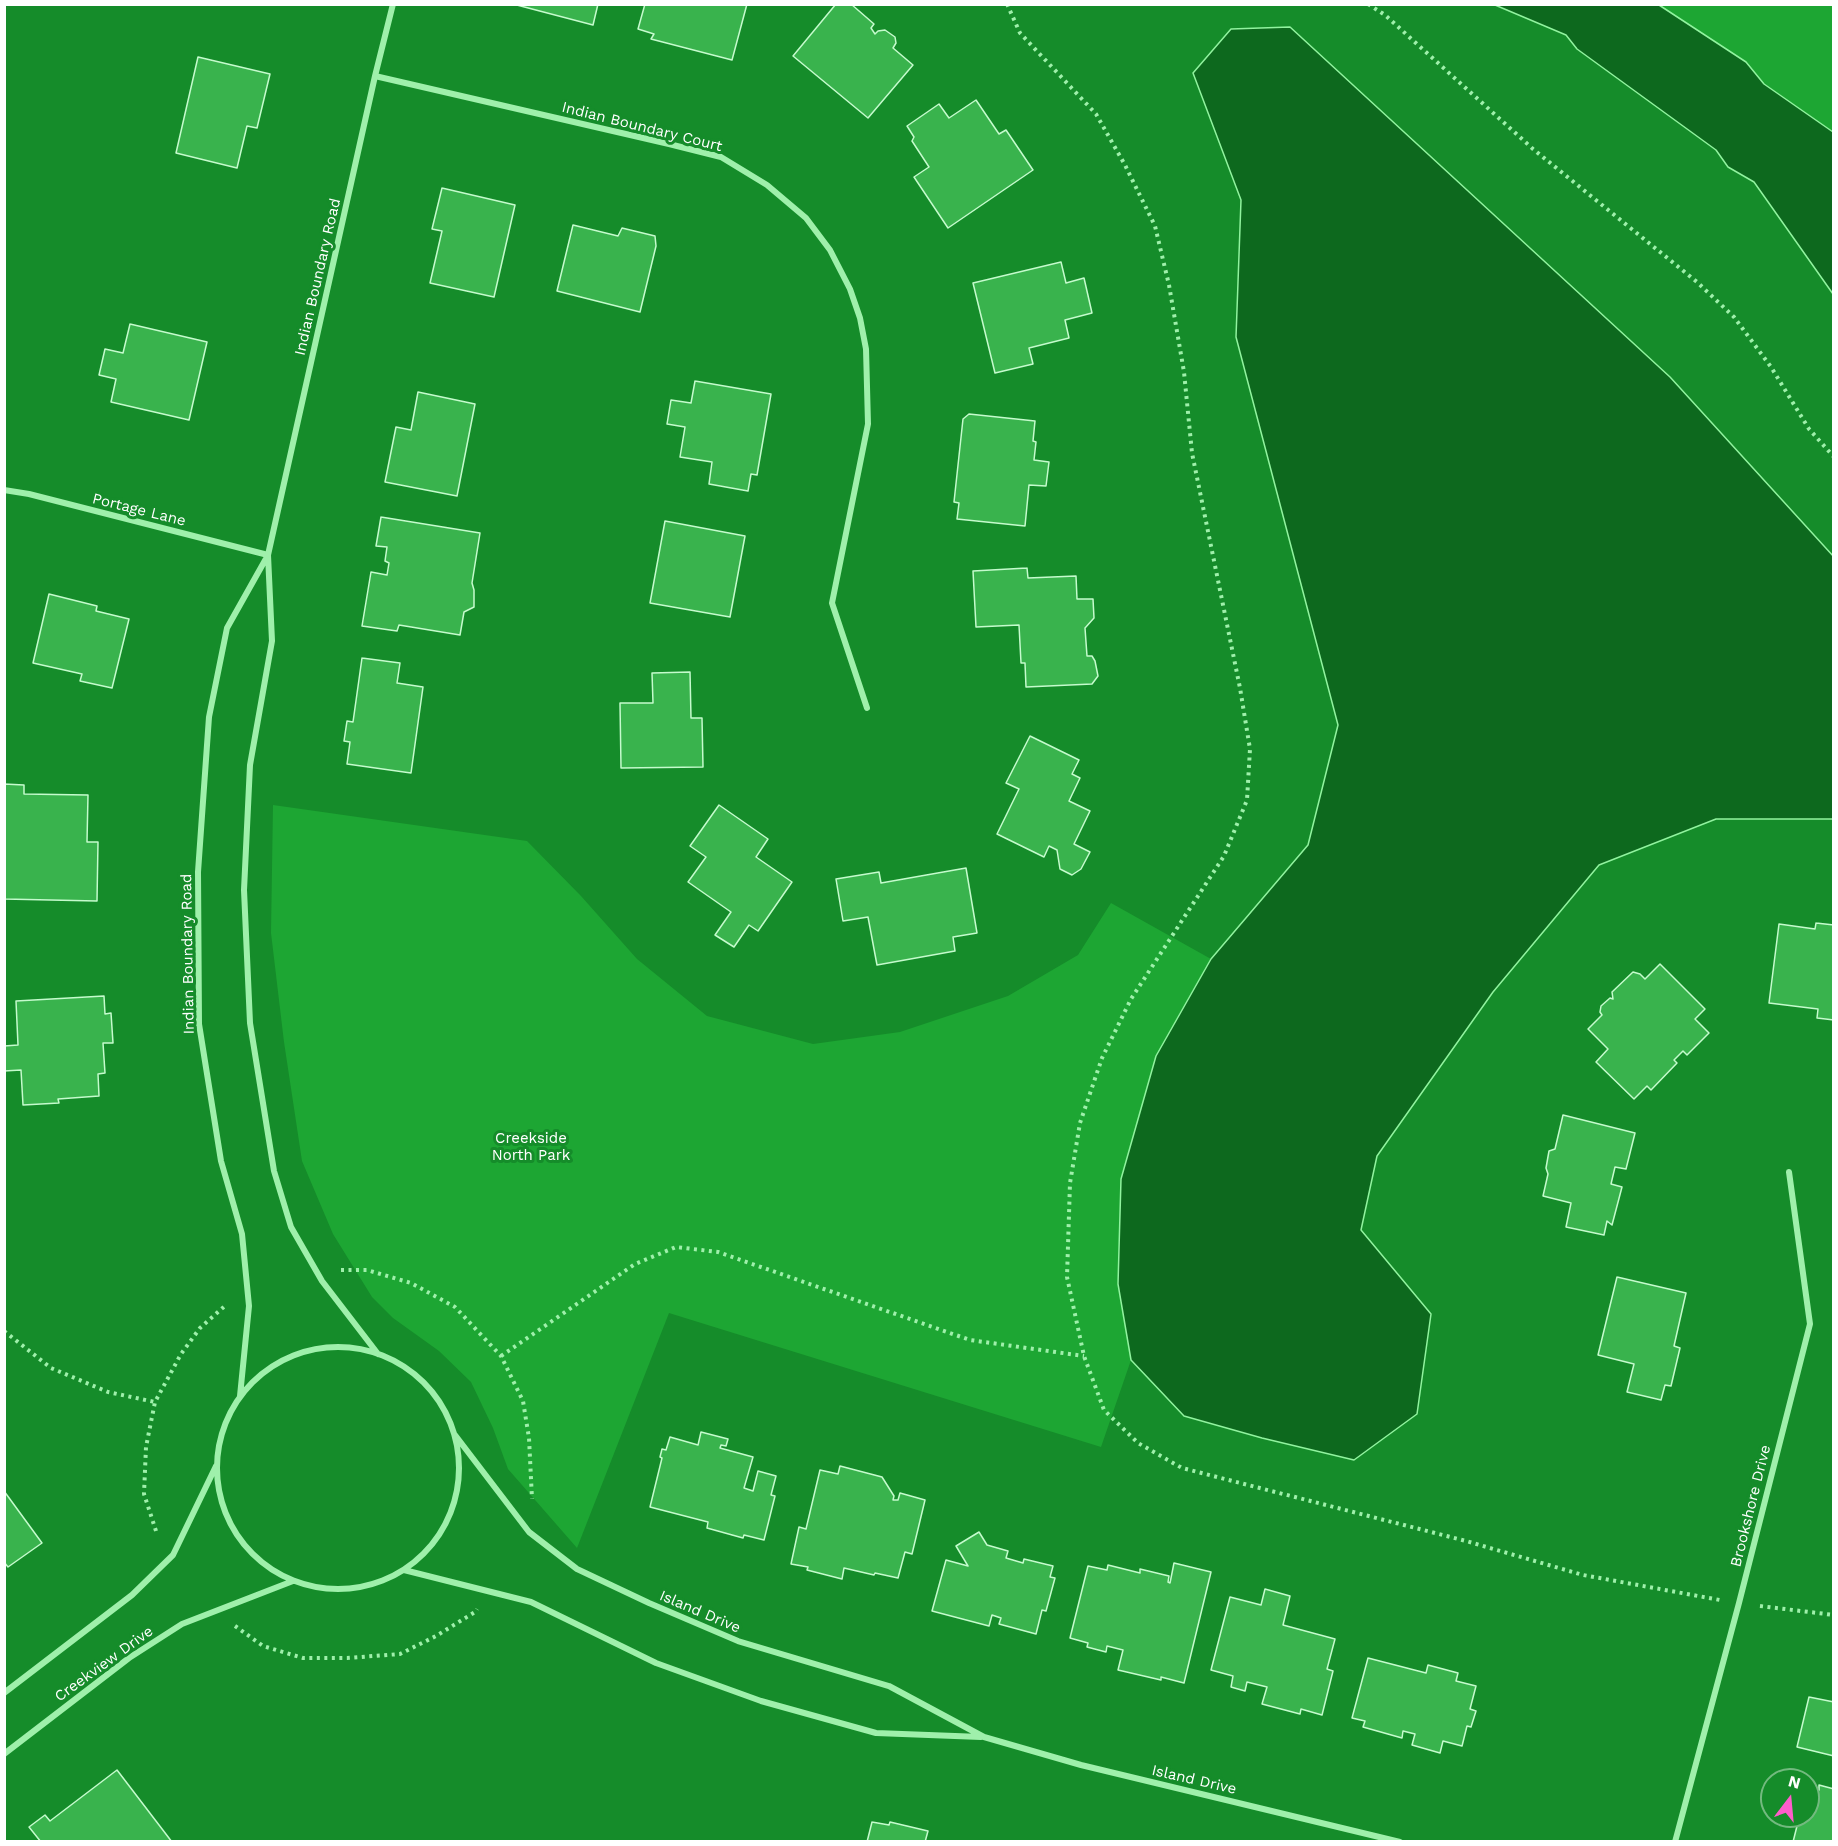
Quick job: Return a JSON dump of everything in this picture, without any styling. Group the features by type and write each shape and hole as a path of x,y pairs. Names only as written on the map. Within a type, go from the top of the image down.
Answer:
{"street":[{"name":"Indian Boundary Road","path":"378,1354 322,1281 291,1227 274,1171 250,1023 244,890 250,765 272,641 268,555 393,4"},
{"name":"Indian Boundary Court","path":"375,76 721,157 767,185 806,218 830,250 850,289 860,318 866,349 868,424 832,603 867,708"},
{"name":"Portage Lane","path":"4,490 29,494 268,555"},
{"name":"Indian Boundary Road","path":"240,1396 249,1306 242,1234 220,1161 199,1024 198,872 209,717 227,628 268,555"},
{"name":"Brookshore Drive","path":"1675,1842 1810,1324 1789,1172"},
{"path":"4,1693 132,1595 173,1555 217,1465 223,1429 240,1396 267,1369 302,1352 340,1347 378,1354 412,1372 439,1400 455,1435 460,1473 452,1511 433,1544 404,1570 369,1586 331,1589 293,1581 261,1562 237,1534 222,1501 217,1465"},
{"name":"Island Drive","path":"455,1435 529,1532 577,1569 649,1603 738,1641 889,1686 984,1737 1081,1766 1400,1842"},
{"name":"Island Drive","path":"404,1570 531,1602 656,1663 760,1701 876,1733 984,1737"},
{"name":"Creekview Drive","path":"4,1754 129,1658 182,1624 293,1581"}],"path":[{"path":"1007,4 1020,33 1096,114 1125,165 1155,226 1169,285 1184,372 1192,453 1240,687 1250,749 1247,800 1224,856 1131,999 1102,1058 1080,1122 1070,1183 1067,1277 1084,1356 1104,1410 1138,1443 1182,1468 1466,1541 1583,1575 1739,1603 1833,1614"},
{"path":"1368,4 1385,15 1533,149 1696,282 1734,317 1771,367 1809,429 1833,457"},
{"path":"501,1356 636,1264 676,1247 718,1252 970,1340 1084,1356"},
{"path":"338,1270 367,1270 411,1283 455,1307 501,1356 523,1401 529,1438 531,1503"},
{"path":"156,1531 144,1494 146,1447 155,1402 181,1354 200,1329 230,1303"},
{"path":"4,1331 51,1368 108,1392 155,1402"},
{"path":"227,1620 263,1646 303,1658 347,1658 400,1653 436,1636 475,1612 478,1607"}],"green space":[{"path":"1659,5 1833,5 1833,132 1764,84 1745,62"},
{"name":"Creekside North Park","path":"273,805 527,841 581,896 637,959 707,1016 813,1044 900,1032 1008,996 1078,955 1111,903 1211,959 1156,1056 1118,1284 1131,1360 1101,1447 669,1313 577,1548 508,1469 493,1428 471,1382 439,1351 393,1318 372,1297 333,1234 302,1161 284,1042 271,933"}],"shaded area":[{"path":"1495,5 1659,5 1746,62 1764,84 1833,132 1833,294 1754,182 1728,167 1716,150 1577,49 1566,35"},
{"path":"1290,27 1670,377 1834,557 1833,819 1716,819 1599,865 1493,992 1377,1156 1361,1230 1431,1314 1417,1414 1354,1460 1184,1416 1131,1360 1118,1284 1121,1179 1156,1056 1211,959 1308,845 1338,725 1236,337 1241,200 1193,73 1231,29"}],"building":[{"path":"513,4 598,4 593,25"},
{"path":"645,4 747,4 732,60 651,39 654,34 638,29"},
{"path":"836,4 851,4 874,24 871,28 875,34 885,30 895,37 896,43 893,48 913,65 868,118 793,56"},
{"path":"198,57 270,74 257,128 247,126 237,168 176,153"},
{"path":"976,100 999,134 1006,130 1033,170 948,228 914,177 929,167 912,141 914,137 907,126 939,104 949,118"},
{"path":"442,188 515,205 494,297 430,283 442,231 432,229"},
{"path":"573,225 618,236 622,228 655,236 656,246 640,312 557,291"},
{"path":"1061,262 1066,283 1084,278 1092,313 1065,320 1069,338 1029,348 1033,364 995,373 973,283"},
{"path":"130,324 207,342 189,420 111,402 116,379 99,375 105,349 123,353"},
{"path":"695,381 771,394 757,475 751,474 748,491 709,484 712,462 680,457 685,427 667,424 671,400 691,403"},
{"path":"418,392 475,404 457,496 385,482 396,427 411,430"},
{"path":"969,414 1035,421 1034,460 1049,462 1046,486 1029,485 1025,526 957,519 959,503 954,502 963,419"},
{"path":"381,517 480,533 472,583 474,607 464,612 460,635 399,625 397,631 362,626 371,572 387,575 389,563 385,561 387,547 376,546"},
{"path":"665,521 745,536 730,617 650,603"},
{"path":"1027,568 1028,578 1076,576 1077,599 1093,599 1094,618 1085,628 1087,656 1092,656 1095,661 1098,676 1092,684 1026,687 1025,663 1021,663 1019,625 976,627 973,571"},
{"path":"49,594 97,606 96,611 129,619 112,688 80,681 82,674 33,663"},
{"path":"362,658 400,663 397,683 423,687 411,773 347,764 350,742 344,741 347,721 353,722"},
{"path":"690,672 691,718 702,718 703,767 621,768 620,703 653,703 652,673"},
{"path":"1030,736 1079,760 1072,774 1080,778 1069,801 1090,811 1074,844 1090,852 1081,869 1072,875 1060,869 1057,850 1049,846 1044,857 997,834 1019,789 1006,783"},
{"path":"4,784 24,785 24,794 88,795 87,842 98,842 97,901 4,899"},
{"path":"719,805 768,839 756,857 792,882 758,931 749,925 734,947 715,935 731,912 688,882 706,857 690,846"},
{"path":"966,868 977,933 953,937 955,951 877,965 868,917 843,921 836,879 879,872 881,883"},
{"path":"1816,923 1834,925 1834,1020 1817,1018 1818,1009 1769,1003 1779,924 1815,929"},
{"path":"1660,964 1705,1009 1695,1019 1709,1033 1687,1055 1683,1051 1674,1060 1677,1063 1651,1090 1647,1086 1634,1099 1596,1062 1608,1049 1588,1029 1602,1015 1601,1006 1610,998 1613,999 1612,992 1633,972 1645,979"},
{"path":"104,996 105,1014 111,1013 113,1043 103,1043 105,1073 98,1074 99,1096 58,1099 59,1103 23,1105 21,1070 4,1071 4,1046 18,1045 16,1001"},
{"path":"1563,1115 1635,1133 1626,1169 1615,1167 1611,1184 1622,1187 1612,1225 1607,1221 1604,1235 1566,1227 1571,1203 1543,1196 1548,1174 1546,1168 1549,1151 1555,1149"},
{"path":"1617,1277 1686,1293 1674,1346 1680,1348 1671,1386 1665,1385 1661,1400 1627,1392 1634,1364 1598,1355"},
{"path":"701,1432 728,1439 726,1446 721,1445 720,1448 753,1457 744,1488 753,1491 758,1471 776,1476 771,1495 775,1496 764,1540 744,1535 743,1538 707,1528 708,1522 650,1507 662,1458 660,1457 662,1449 666,1450 670,1437 698,1445"},
{"path":"840,1466 882,1477 894,1496 893,1500 898,1500 900,1493 925,1500 912,1554 905,1552 898,1578 844,1568 842,1579 807,1570 808,1567 791,1564 799,1527 806,1529 820,1470 838,1474"},
{"path":"4,1491 42,1543 8,1567 4,1562"},
{"path":"979,1532 987,1545 1008,1551 1006,1558 1023,1563 1024,1559 1053,1566 1050,1577 1055,1578 1046,1611 1042,1610 1036,1634 999,1624 1001,1618 992,1615 989,1626 932,1611 946,1560 968,1566 956,1546"},
{"path":"1174,1563 1211,1572 1184,1683 1118,1670 1123,1650 1107,1646 1106,1652 1087,1647 1088,1643 1070,1638 1088,1566 1107,1570 1108,1565 1140,1573 1140,1569 1169,1576 1168,1582 1170,1583"},
{"path":"1265,1589 1290,1596 1283,1625 1335,1639 1327,1669 1333,1671 1322,1715 1301,1709 1300,1714 1262,1704 1267,1687 1247,1682 1245,1691 1231,1687 1233,1676 1211,1670 1230,1597 1261,1605"},
{"path":"1368,1658 1426,1673 1428,1665 1458,1673 1456,1681 1476,1686 1470,1709 1476,1711 1471,1727 1467,1726 1462,1746 1443,1741 1440,1753 1412,1745 1415,1734 1403,1731 1402,1738 1363,1727 1365,1721 1352,1718"},
{"path":"1809,1697 1834,1702 1834,1756 1797,1747"},
{"path":"117,1770 172,1842 41,1842 29,1827 45,1815 50,1821"},
{"path":"1820,1785 1834,1789 1834,1842 1793,1842 1796,1828 1820,1828"},
{"path":"872,1822 889,1825 890,1822 928,1831 925,1842 867,1842"}]}
